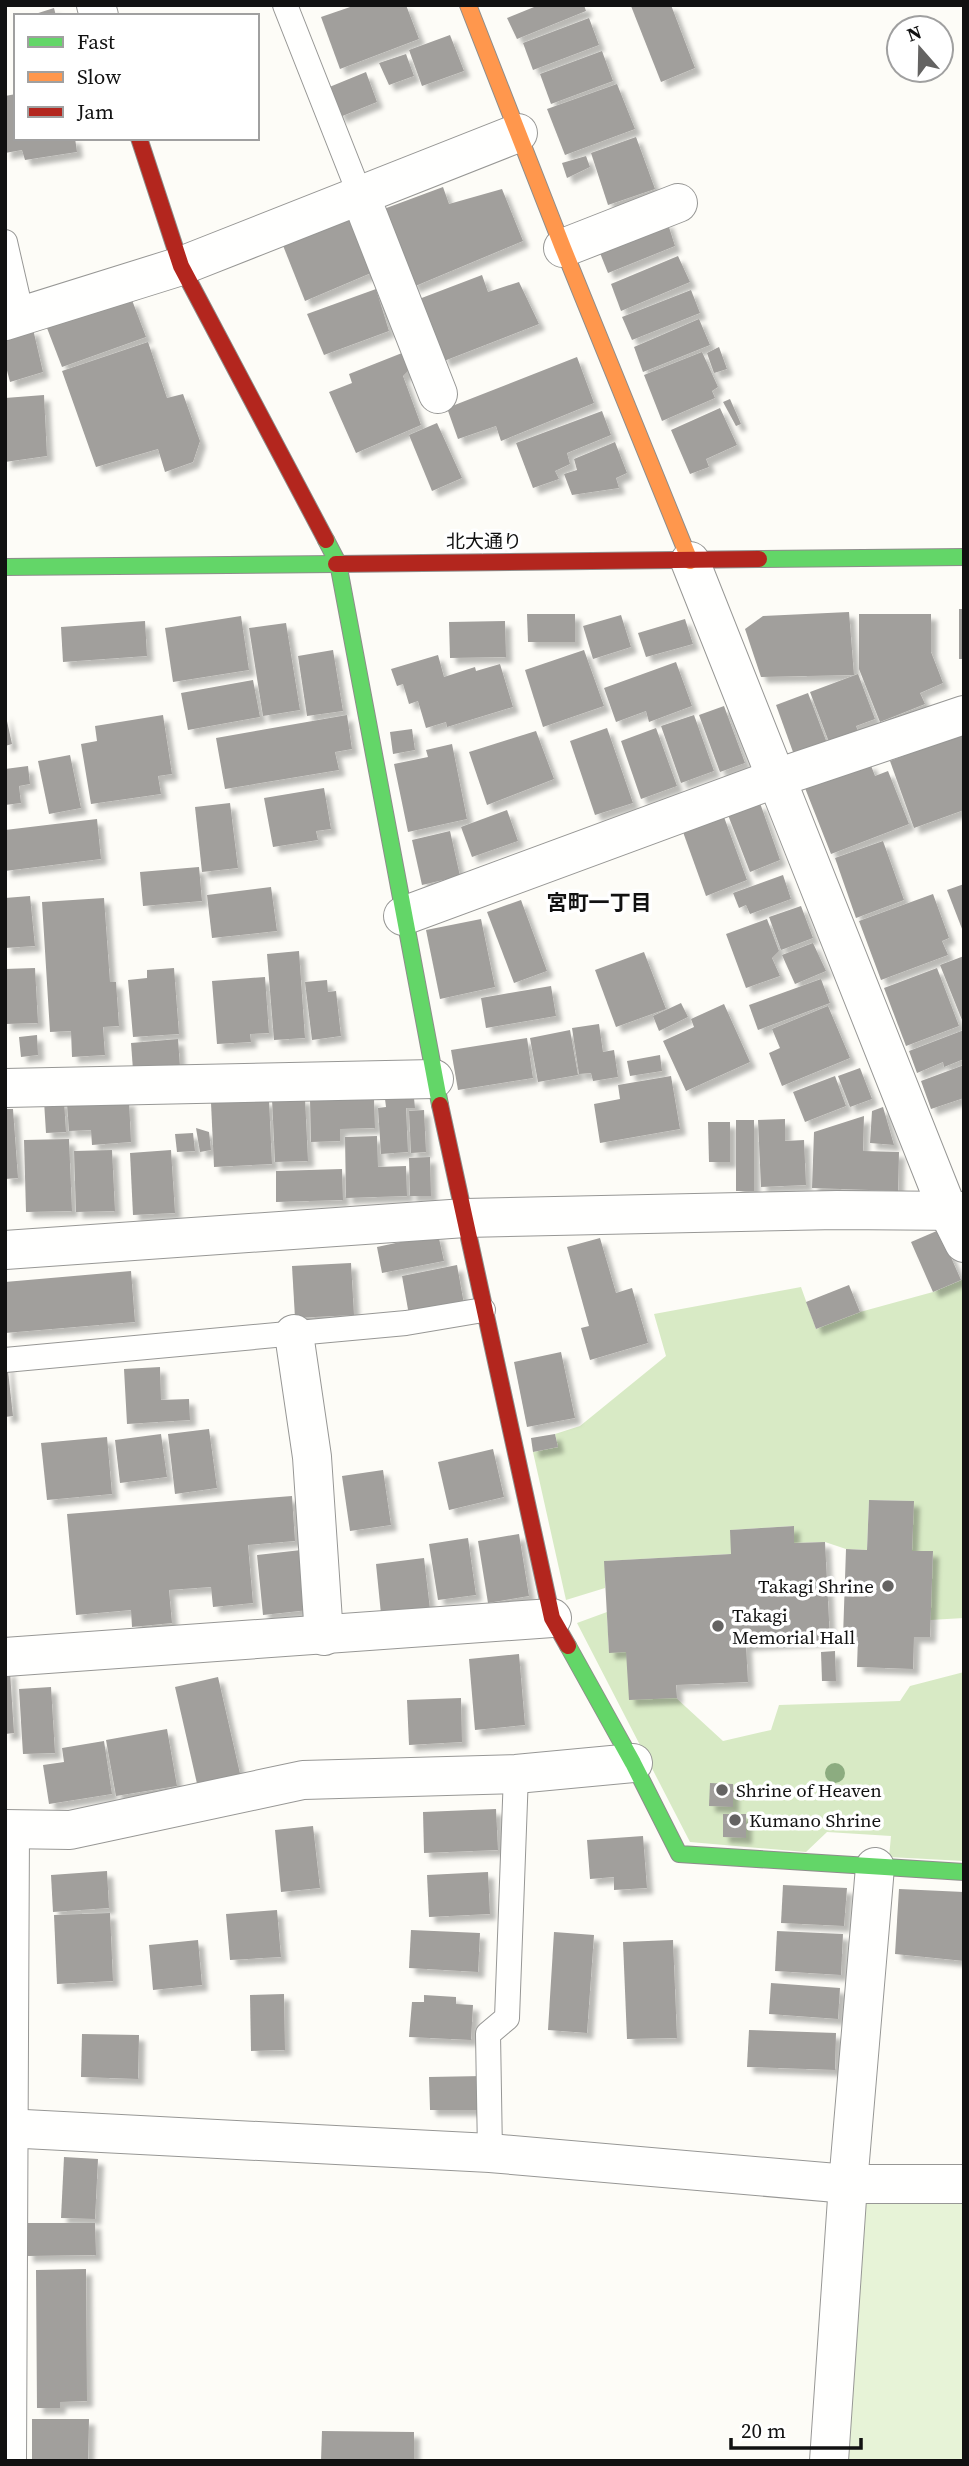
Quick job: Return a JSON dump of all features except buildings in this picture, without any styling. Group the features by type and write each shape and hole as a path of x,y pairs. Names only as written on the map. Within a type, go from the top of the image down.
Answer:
{"street":[{"path":"5,1251 465,1218 837,1210 959,1222 776,778 468,5"},
{"path":"14,319 181,266 518,133"},
{"path":"140,140 181,266 338,563 434,1079 552,1618 633,1763 679,1854 964,1872"},
{"path":"360,195 438,394"},
{"path":"563,248 678,203"},
{"name":"北大通り","path":"5,567 964,557"},
{"path":"403,916 776,778 964,715"},
{"path":"5,1088 434,1079"},
{"path":"294,1334 312,1457 324,1636"},
{"path":"5,1657 552,1618"},
{"path":"11,1829 70,1830 303,1780 516,1774 633,1763"},
{"path":"829,2461 874,1867"},
{"path":"10,2128 490,2153 848,2184 964,2184"}],"lane":[{"path":"285,5 360,195"},
{"path":"5,242 14,319"},
{"path":"5,1360 406,1324 484,1310"},
{"path":"490,2153 488,2034 507,2018 516,1774"},
{"path":"11,1829 10,2128 14,2461"}],"green space":[{"path":"964,1279 964,1618 930,1620 933,1551 912,1551 913,1501 869,1500 867,1550 846,1549 825,1542 794,1543 793,1526 731,1530 731,1554 605,1561 605,1588 566,1600 533,1452 558,1447 555,1434 580,1426 666,1356 654,1314 801,1287 816,1329 860,1312 933,1292"},
{"path":"607,1612 609,1652 626,1652 723,1741 771,1730 779,1705 900,1701 910,1686 964,1672 964,1861 889,1857 891,1836 827,1832 806,1852 690,1842 577,1623"},
{"path":"964,2200 964,2461 848,2461 862,2201"}],"traffic: fast":[{"path":"326,540 338,563 440,1105"},
{"path":"759,559 964,557"},
{"path":"5,567 336,564"},
{"path":"568,1646 633,1763 679,1854 964,1872"}],"traffic: slow":[{"path":"468,5 690,561"}],"traffic: jam":[{"path":"140,140 181,266 326,540"},
{"path":"336,564 759,559"},
{"path":"440,1105 552,1618 568,1646"}],"place":[{"name":"Takagi Shrine","path":"888,1586"},
{"name":"Takagi Memorial Hall","path":"718,1626"},
{"name":"Shrine of Heaven","path":"722,1790"},
{"name":"Kumano Shrine","path":"735,1820"}],"district":[{"name":"宮町一丁目","path":"599,903"}]}
